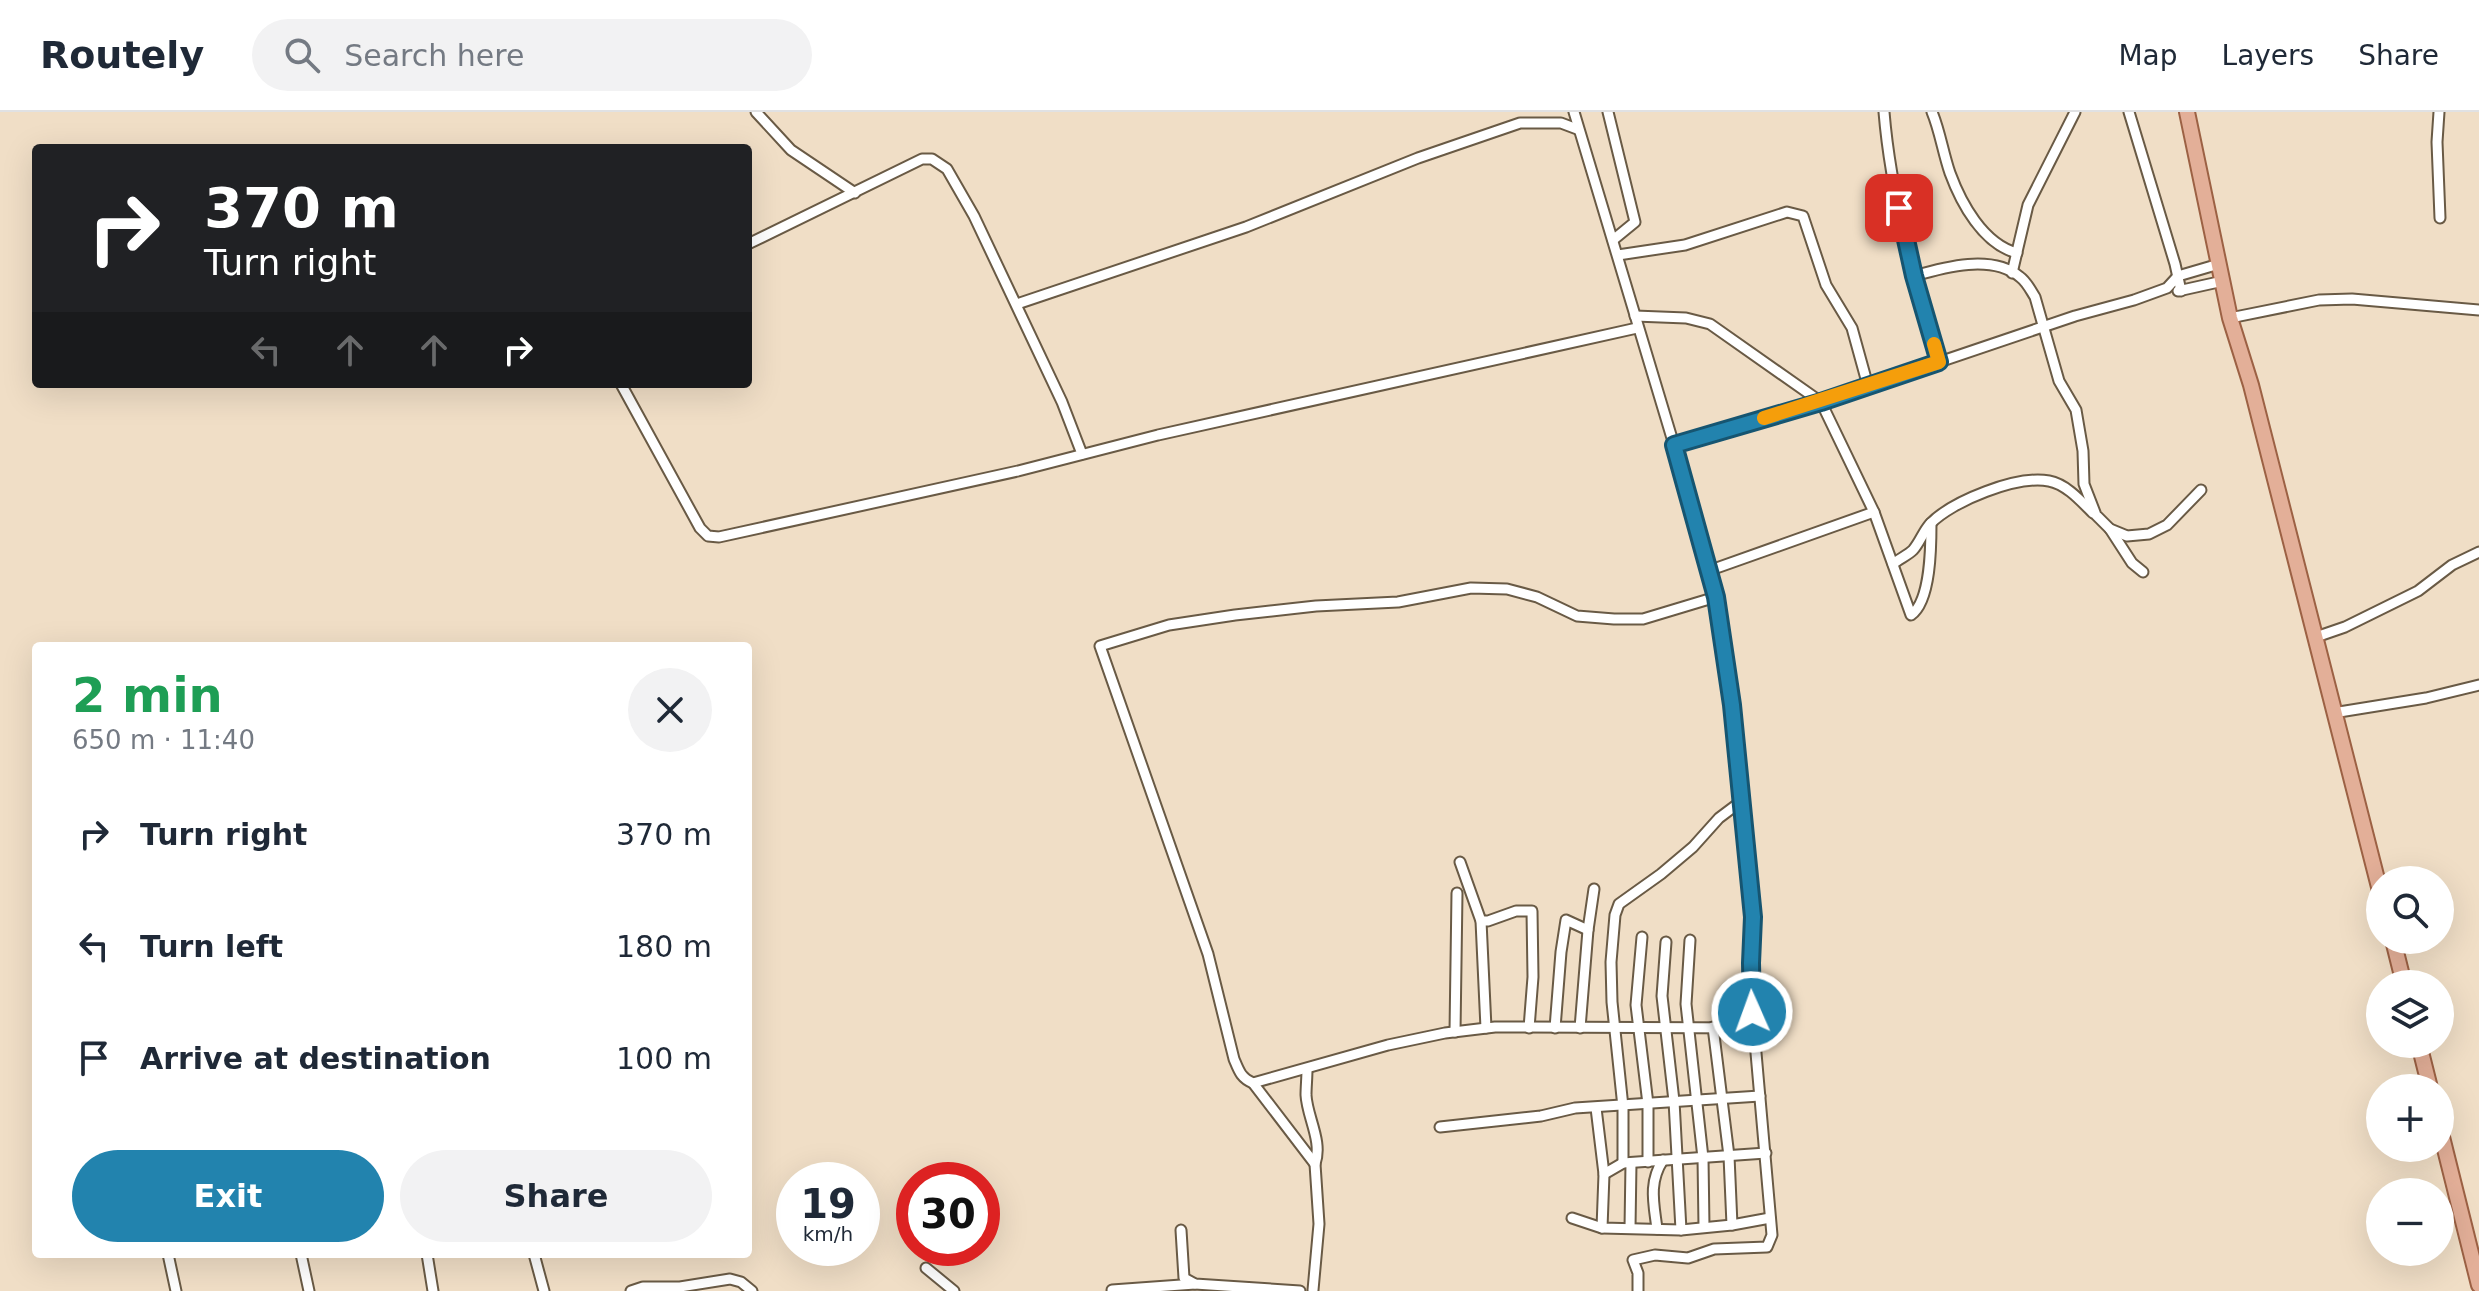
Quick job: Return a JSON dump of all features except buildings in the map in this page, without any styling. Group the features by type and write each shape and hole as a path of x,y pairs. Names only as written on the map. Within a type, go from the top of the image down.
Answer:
{"main road":[{"path":"2187,112 2230,318 2251,385 2373,866"},
{"path":"2448,1162 2479,1285"}],"street":[{"path":"756,112 791,150 855,193"},
{"path":"1574,112 1674,445 1716,597 1743,800 1753,917 1751,963 1754,1028 1772,1235 1767,1247 1714,1249 1688,1258 1655,1255 1633,1260 1638,1273 1638,1291"},
{"path":"1608,112 1635,222 1613,240"},
{"path":"1884,112 1887,151 1914,276 1939,362"},
{"path":"1932,112 1951,175 1976,222 1988,236 2017,253"},
{"path":"2012,273 2028,205 2075,112"},
{"path":"2129,112 2181,291"},
{"path":"2439,112 2440,218"},
{"path":"1017,304 1246,227 1418,158 1520,123 1561,123 1577,129"},
{"path":"752,242 922,159 932,159 947,169 974,216 1062,402 1082,454"},
{"path":"1618,255 1685,245 1787,212 1803,216 1826,285 1852,328 1868,386"},
{"path":"1914,276 1973,264 2000,268 2020,276 2035,297 2059,381 2076,410 2083,451 2084,484 2096,515"},
{"path":"2167,288 2178,276 2219,264"},
{"path":"1674,445 1821,402 2167,288 2181,291 2223,281"},
{"path":"2230,318 2319,300 2352,299 2479,310"},
{"path":"1635,316 1686,318 1710,324 1821,402 1874,512 1911,615 1917,610 1925,587 1931,523"},
{"path":"623,388 694,519 708,536 719,537 1637,328"},
{"path":"1893,564 1913,551 1931,523 1970,496 2029,481 2049,481 2063,486 2096,515 2110,529 2132,563 2143,572"},
{"path":"2110,529 2127,536 2149,534 2167,525 2201,490"},
{"path":"1708,571 1874,512"},
{"path":"2316,637 2345,627 2418,591 2452,565 2479,552"},
{"path":"1315,1164 1272,1104 1239,1073 1208,954 1100,646 1169,625 1316,606 1398,602 1471,588 1507,589 1537,597 1577,616 1614,619 1643,619 1716,597"},
{"path":"2333,713 2426,698 2479,685"},
{"path":"1630,1228 1623,1107 1616,1029 1612,1020 1611,962 1615,915 1619,904 1661,874 1693,847 1719,818 1743,800"},
{"path":"1460,862 1481,921 1486,1028"},
{"path":"1580,1028 1594,889"},
{"path":"1455,1032 1457,893"},
{"path":"1481,921 1516,911 1532,911 1533,977 1529,1028"},
{"path":"1555,1028 1559,965 1566,920 1588,930"},
{"path":"1642,937 1637,979 1637,1028 1648,1104 1648,1162"},
{"path":"1690,940 1686,1004 1703,1158 1704,1227"},
{"path":"1666,942 1662,996 1674,1101 1681,1230"},
{"path":"1713,1027 1729,1156 1732,1225"},
{"path":"1253,1083 1388,1045 1486,1028 1754,1028"},
{"path":"1112,1290 1195,1284 1317,1290 1317,1158 1314,1124 1306,1097 1307,1069"},
{"path":"1440,1127 1541,1116 1575,1108 1760,1096"},
{"path":"1596,1108 1604,1174 1602,1228"},
{"path":"1604,1174 1627,1163 1766,1153"},
{"path":"1602,1156 1612,1156 1627,1163"},
{"path":"1657,1229 1652,1187 1653,1178 1663,1160"},
{"path":"1572,1218 1602,1228 1681,1230 1770,1218"},
{"path":"1181,1230 1184,1278 1195,1284"},
{"path":"169,1258 176,1291"},
{"path":"302,1258 309,1291"},
{"path":"428,1258 433,1291"},
{"path":"535,1258 544,1291"},
{"path":"926,1268 954,1291"},
{"path":"631,1291 643,1287 680,1287 730,1279 741,1282 752,1291"}],"slow traffic":[{"path":"1764,418 1939,362 1934,344"}],"route":[{"path":"1752,1012 1753,917 1732,705 1716,597 1674,445 1821,402 1939,362 1914,276 1899,208"}]}
